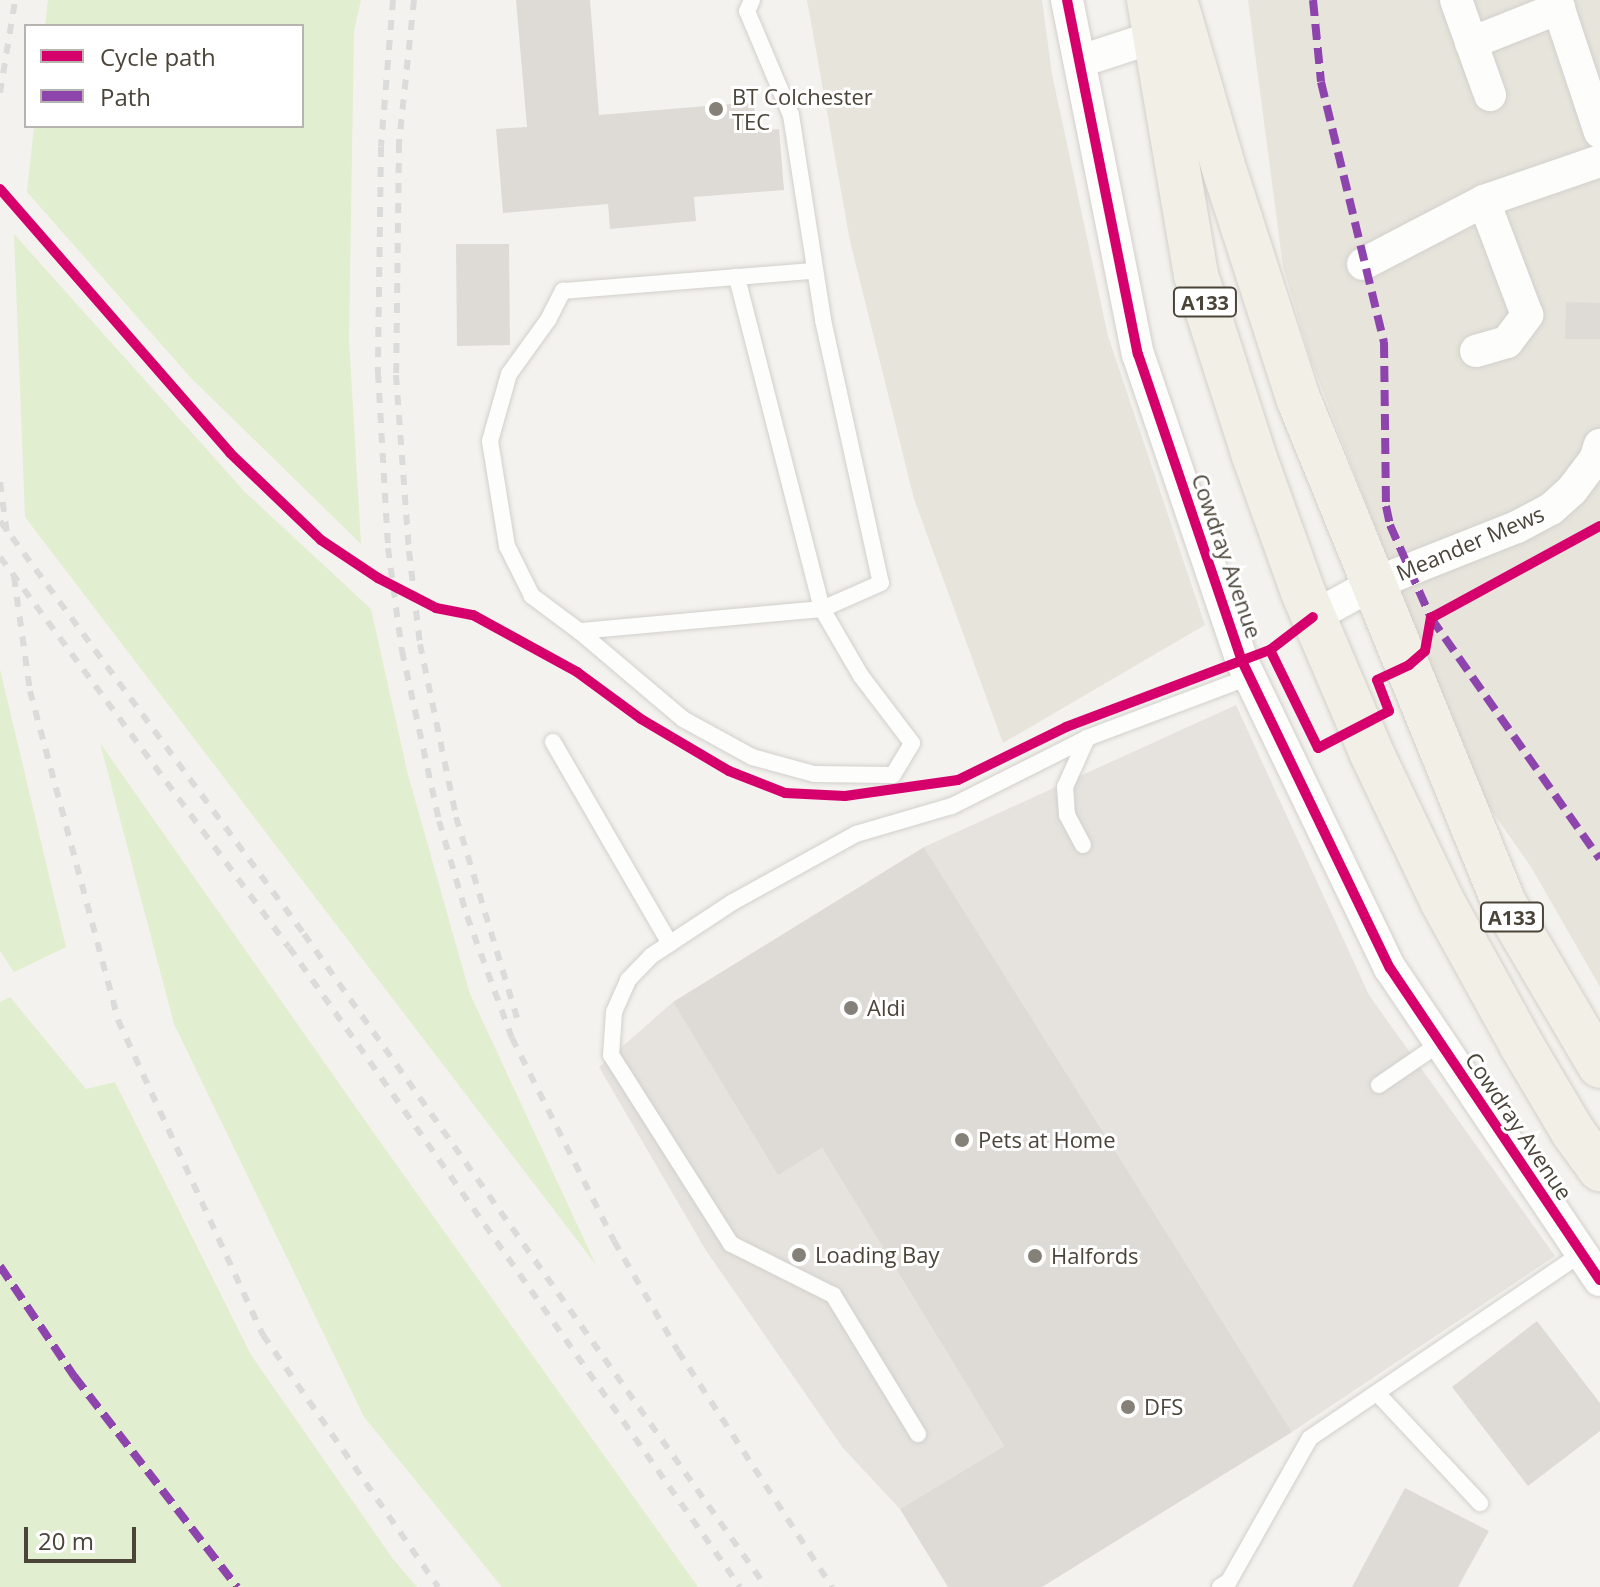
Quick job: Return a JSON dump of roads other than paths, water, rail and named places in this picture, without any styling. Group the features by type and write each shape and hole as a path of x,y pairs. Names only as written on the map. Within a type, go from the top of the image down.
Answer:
{"main road":[{"name":"A133","path":"1159,12 1226,175 1298,398 1504,903 1600,1066"},
{"name":"Cowdray Avenue","path":"1159,12 1196,275 1253,453 1313,617 1372,754 1442,901 1536,1071 1600,1169"}],"street":[{"name":"Cowdray Avenue","path":"1067,0 1138,354 1249,677 1390,968 1440,1043 1590,1247 1600,1280"},
{"path":"1456,0 1490,95"},
{"path":"1471,43 1558,4 1600,132"},
{"path":"1081,61 1159,12"},
{"path":"1363,264 1484,201 1600,161"},
{"path":"1476,351 1507,342 1527,315 1484,201"},
{"name":"Meander Mews","path":"1313,617 1373,584 1517,527 1551,509 1572,490 1598,456"}],"lane":[{"path":"579,631 822,609 881,583 814,271 791,115 747,11 752,0"},
{"path":"737,277 822,609 861,676 912,743 893,775 814,774 752,757 683,719 579,631 532,596 507,546 490,441 509,374 563,291 737,277 814,271"},
{"path":"918,1434 833,1295 731,1244 611,1055 614,1012 628,980 651,956 733,902 856,834 952,806 1087,738 1249,677"},
{"path":"1083,845 1067,815 1065,787 1087,738"},
{"path":"553,742 670,944"},
{"path":"1379,1085 1440,1043"},
{"path":"1220,1587 1229,1581 1310,1438 1590,1247"},
{"path":"1377,1393 1480,1503"}],"railway":[{"path":"0,93 15,0"},
{"path":"393,0 381,147 378,373 388,548 402,651 439,821 467,916 512,1038 614,1241 678,1351 832,1587"},
{"path":"414,0 399,143 396,375 409,551 420,644 456,817 519,1025"},
{"path":"0,482 7,534"},
{"path":"0,521 304,934 766,1587"},
{"path":"0,557 289,947 740,1587"},
{"path":"14,577 30,691 118,1020 263,1335 438,1587"}],"place":[{"name":"BT Colchester TEC","path":"716,109"},
{"name":"Aldi","path":"851,1008"},
{"name":"Pets at Home","path":"962,1140"},
{"name":"Loading Bay","path":"799,1255"},
{"name":"Halfords","path":"1035,1256"},
{"name":"DFS","path":"1128,1407"}]}
